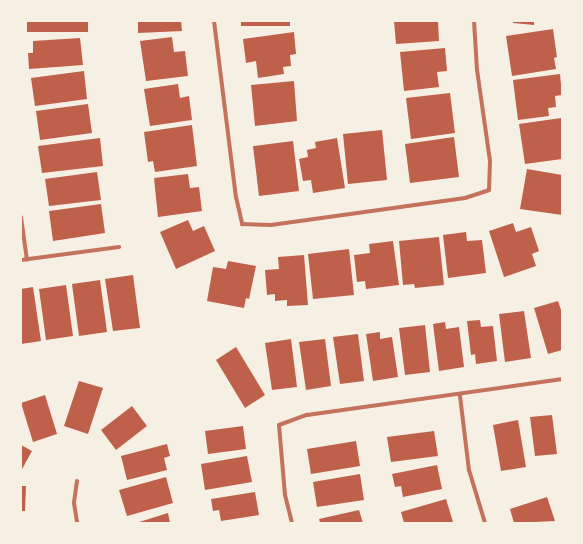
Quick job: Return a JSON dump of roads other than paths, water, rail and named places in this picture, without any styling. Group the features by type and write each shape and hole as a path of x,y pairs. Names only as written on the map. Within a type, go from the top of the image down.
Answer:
{"street":[{"path":"214,21 236,197 242,224 271,225 465,198 489,190 490,161 477,70 474,21"},
{"path":"21,217 26,260"},
{"path":"21,260 119,247"},
{"path":"292,523 285,495 279,425 307,415 460,396 562,379"},
{"path":"460,396 469,470 485,523"},
{"path":"77,481 74,503 77,523"}]}
